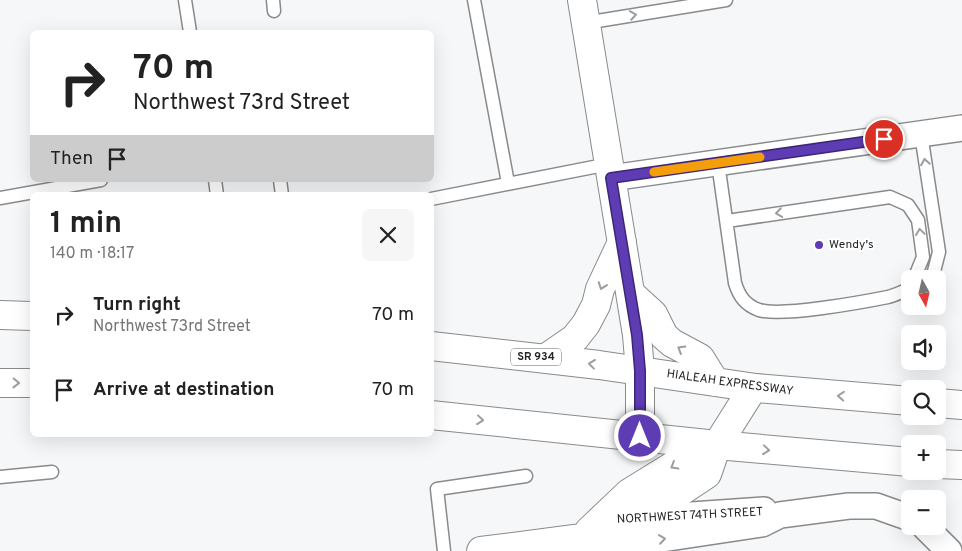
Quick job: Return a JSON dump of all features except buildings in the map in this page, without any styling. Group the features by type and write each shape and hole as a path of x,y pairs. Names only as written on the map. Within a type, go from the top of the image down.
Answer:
{"main road":[{"path":"583,12 630,294 640,371 640,436"},
{"path":"546,358 575,338 586,324 622,242"},
{"path":"630,294 653,314 664,336 682,350 700,358 715,382"},
{"path":"0,315 30,316"},
{"name":"HIALEAH EXPRESSWAY","path":"434,346 546,358 753,388 901,400"},
{"path":"0,383 30,384"},
{"path":"481,551 546,547 590,529 634,519 664,502 707,474 718,445 753,388"},
{"path":"946,404 962,405"},
{"path":"434,414 718,445 901,461"},
{"path":"590,529 629,494 676,464 718,445"},
{"path":"946,464 962,465"}],"street":[{"path":"610,171 718,163 962,128"},
{"name":"NORTHWEST 74TH STREET","path":"634,519 763,510 780,514 864,506 886,508 901,514"},
{"name":"NORTHWEST 74TH STREET","path":"590,529 601,548 762,524 780,514"},
{"path":"933,535 949,551"}],"lane":[{"path":"185,0 190,30"},
{"path":"474,0 508,183"},
{"path":"583,12 726,0"},
{"path":"921,134 939,252 934,270"},
{"path":"718,163 738,293 743,300 760,310 784,312 890,296 901,292"},
{"path":"434,197 508,183 610,171"},
{"path":"34,192 90,182"},
{"path":"0,198 30,193"},
{"path":"727,221 890,197 908,205 918,220 923,257 918,270"},
{"path":"0,477 52,472"},
{"path":"444,551 437,489 526,476"}],"slow traffic":[{"path":"654,172 760,157"}],"place":[{"name":"Wendy's","path":"819,245"}],"route":[{"path":"640,436 640,371 637,335 611,178 884,139"}]}
